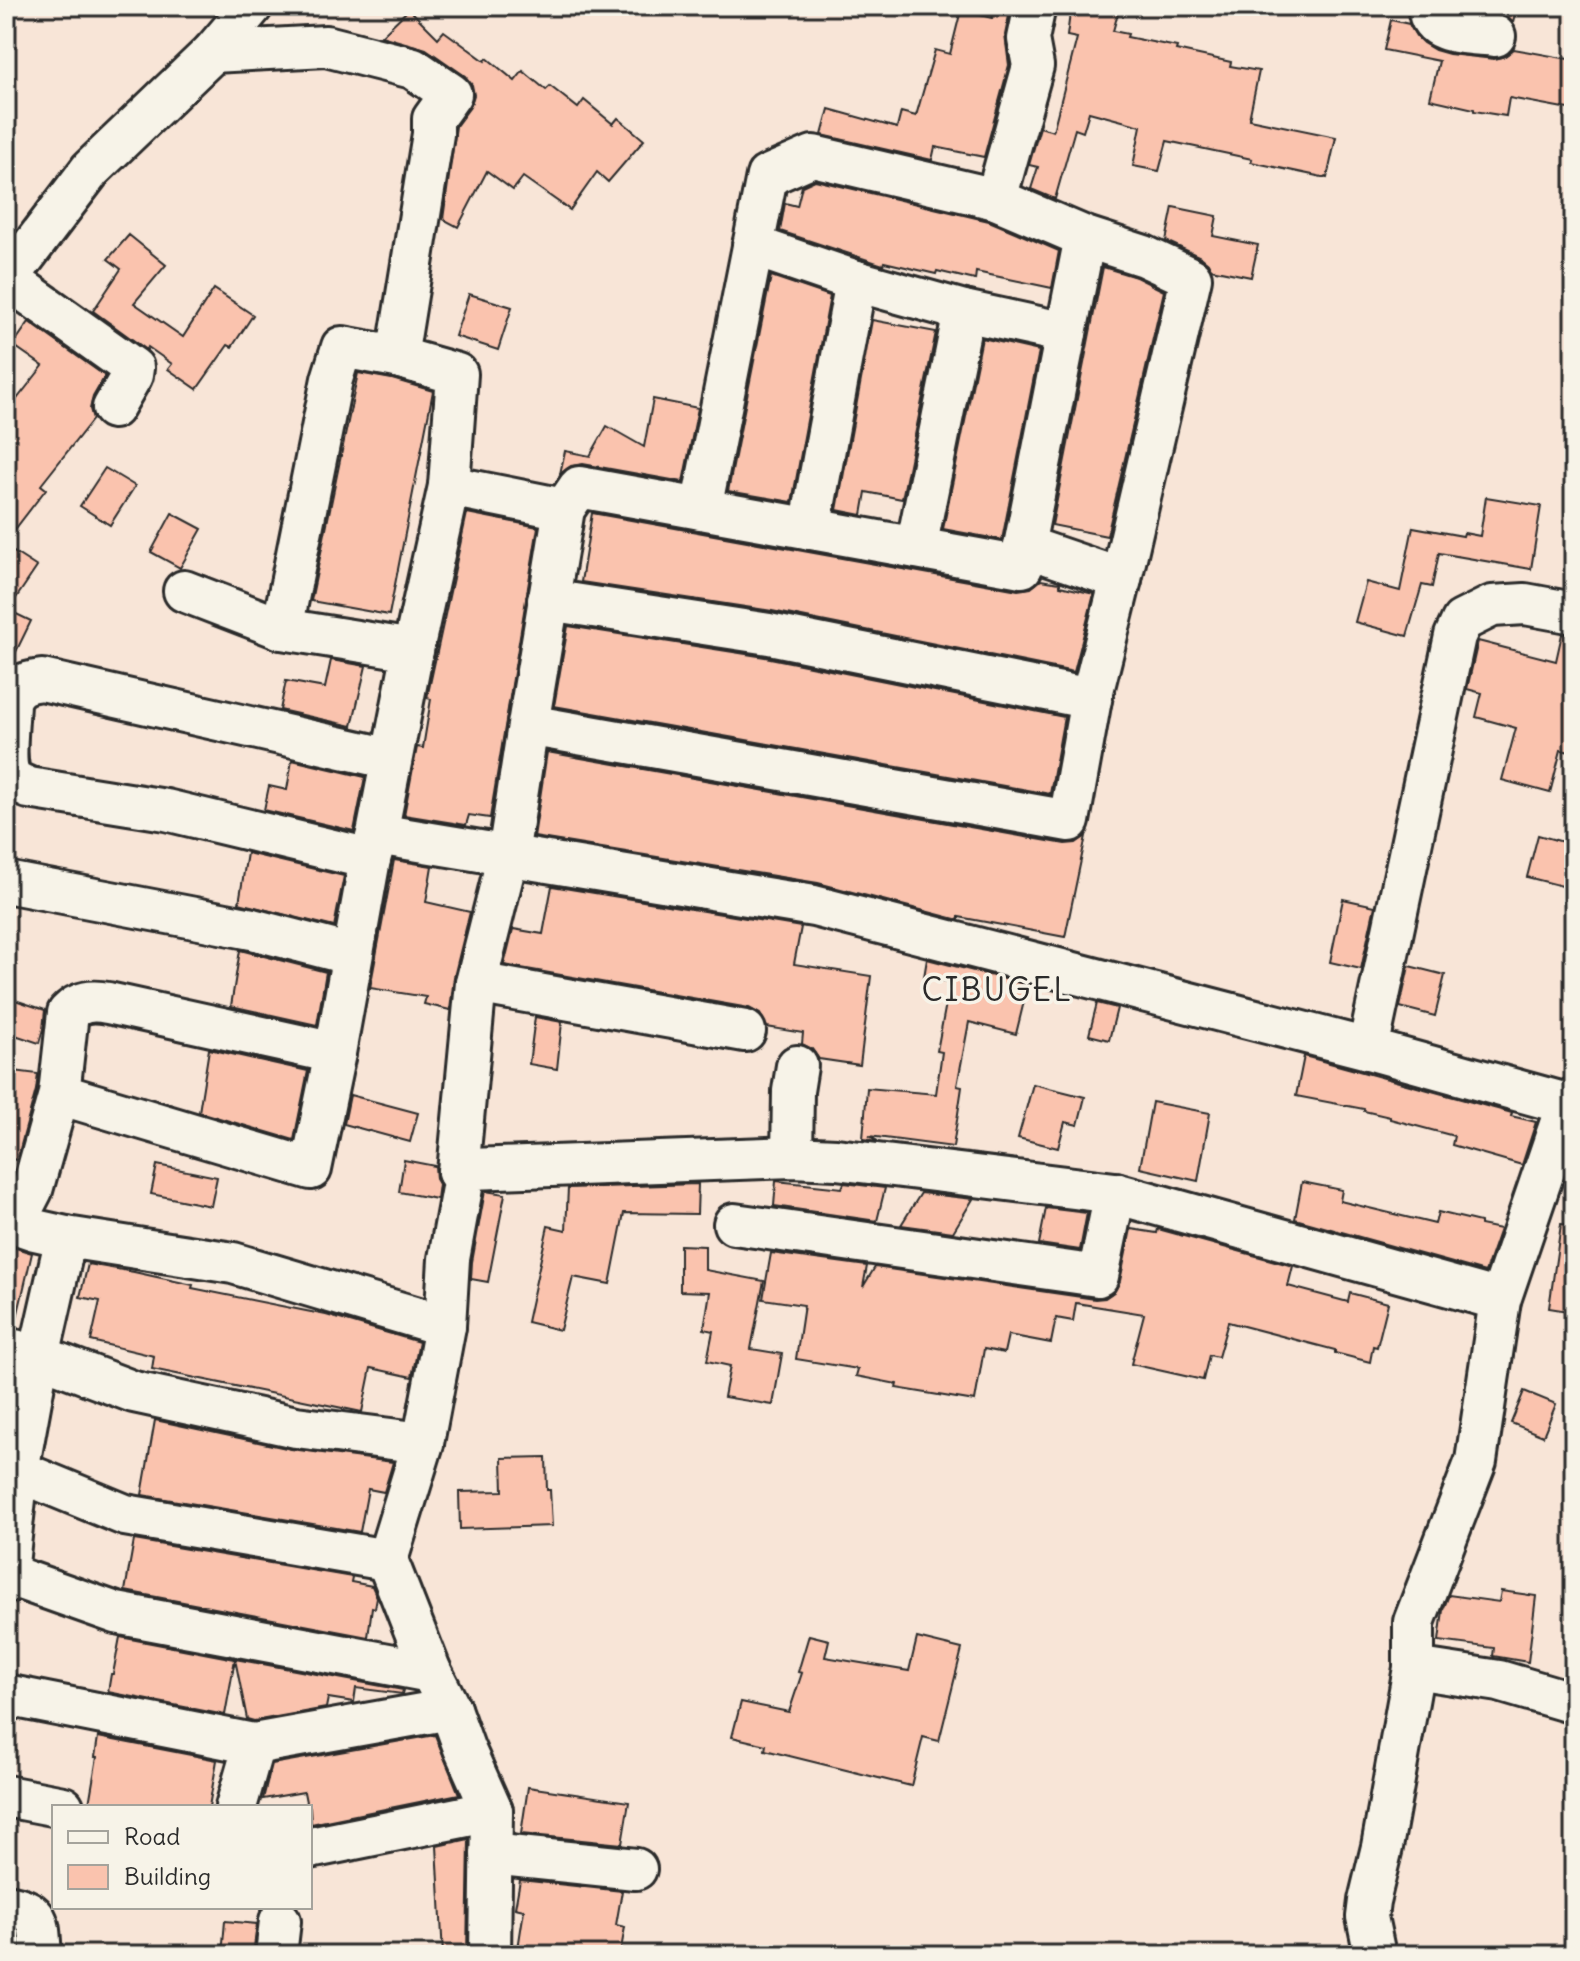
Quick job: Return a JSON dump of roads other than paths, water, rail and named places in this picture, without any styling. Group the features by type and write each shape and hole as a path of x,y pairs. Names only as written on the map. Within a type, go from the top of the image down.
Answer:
{"street":[{"path":"113,408 133,368 7,280 91,169 213,52 252,6"},
{"path":"996,199 1033,66 1028,39 1035,6"},
{"path":"1429,6 1428,15 1433,24 1444,30 1495,36"},
{"path":"213,52 326,46 413,68 451,94 433,119 397,357"},
{"path":"528,725 1069,821 1091,699 1191,278 1144,256 1085,237 996,199 813,156 767,176 701,509"},
{"path":"458,1172 476,983 508,855 564,509 579,487 1022,567 1085,237"},
{"path":"753,246 856,281 964,311 1066,333"},
{"path":"810,529 856,281"},
{"path":"916,548 964,311"},
{"path":"59,1094 311,1169 413,650 449,486 457,374 397,357 342,347 332,379 282,629"},
{"path":"449,486 564,509"},
{"path":"1024,546 1121,579"},
{"path":"184,591 282,629 413,650"},
{"path":"548,600 769,634 1091,699"},
{"path":"1368,1049 1455,636 1462,621 1492,606 1525,604 1574,613"},
{"path":"391,759 42,680 20,685 9,701 7,765 10,776 29,788 374,847 508,855 814,906 1571,1101 1500,1300 1476,1461 1414,1622 1414,1668 1367,1917 1375,1955"},
{"path":"6,882 252,929 352,955"},
{"path":"476,983 745,1031"},
{"path":"335,1053 108,1003 75,1005 68,1013 59,1094 32,1190 10,1221 66,1237 233,1263 445,1326"},
{"path":"792,1157 793,1091 797,1066"},
{"path":"458,1172 470,1169 792,1157 836,1159 1115,1193 1500,1300"},
{"path":"458,1172 464,1177 449,1259 445,1326 423,1443 387,1560 431,1672 450,1709 492,1811 490,1955"},
{"path":"734,1224 1098,1276 1115,1193"},
{"path":"66,1237 22,1352 6,1577 116,1613 431,1672"},
{"path":"22,1352 134,1392 296,1427 423,1443"},
{"path":"12,1470 125,1515 387,1560"},
{"path":"1414,1668 1499,1681 1574,1703"},
{"path":"6,1695 254,1744 450,1709"},
{"path":"237,1805 254,1744"},
{"path":"6,1796 53,1805"},
{"path":"312,1848 492,1811"},
{"path":"491,1854 636,1869"},
{"path":"6,1905 29,1912 38,1920 41,1955"}],"district":[{"name":"CIBUGEL","path":"997,990"}]}
